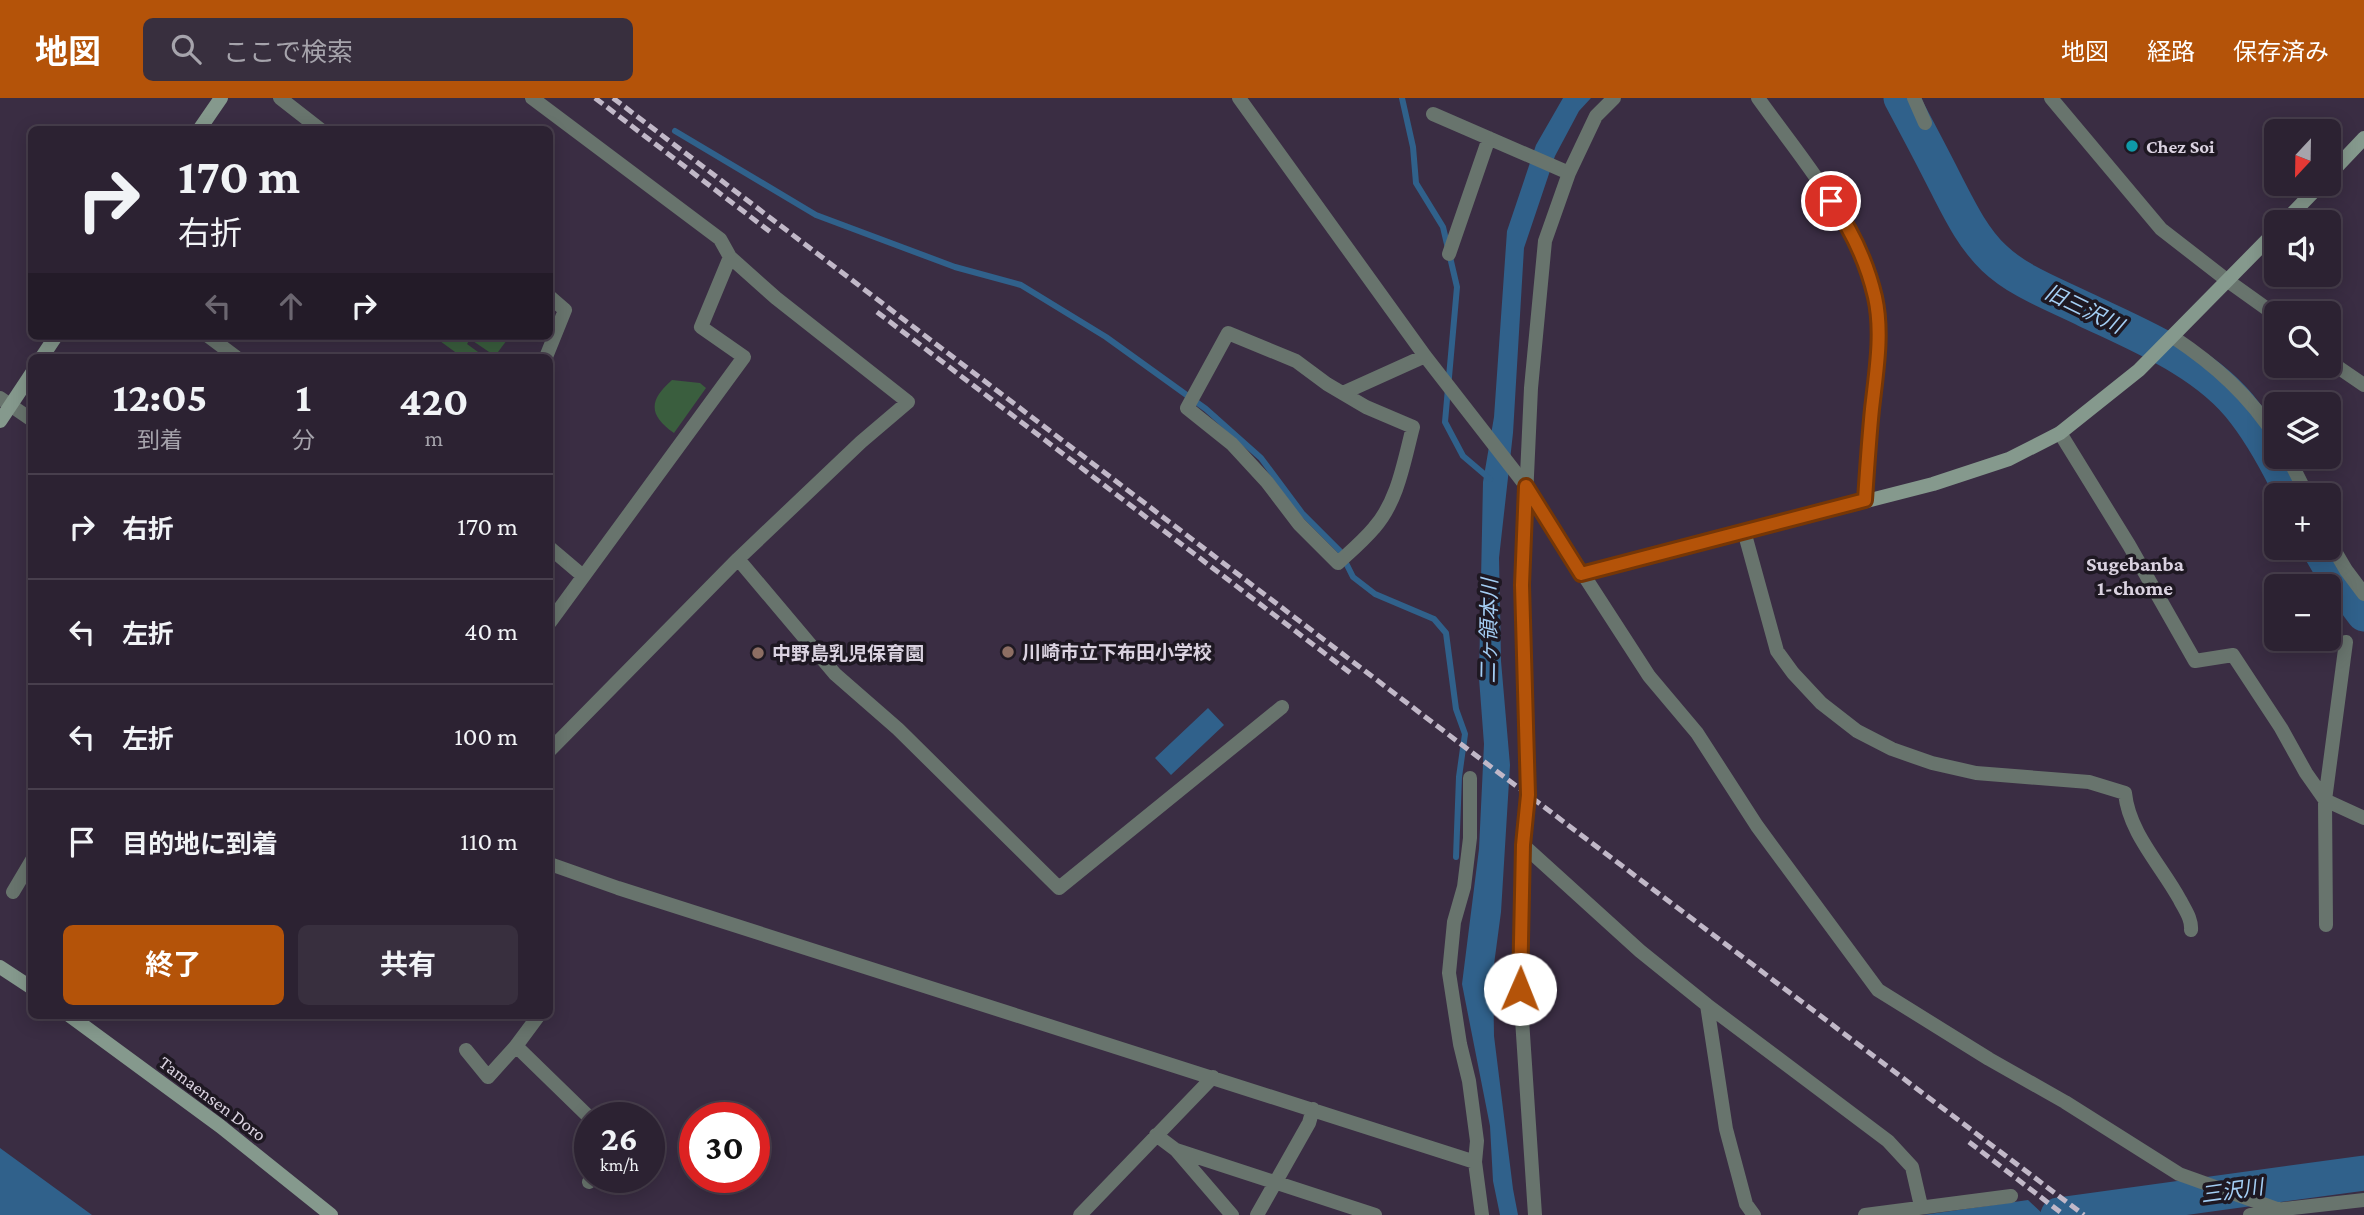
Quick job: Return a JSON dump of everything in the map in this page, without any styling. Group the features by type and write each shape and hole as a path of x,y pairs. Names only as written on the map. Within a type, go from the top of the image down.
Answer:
{"street":[{"path":"202,126 221,98"},
{"path":"280,98 316,126"},
{"path":"532,98 720,239 730,257 776,298 908,402 861,442 738,559 553,747"},
{"path":"1238,98 1425,356 1526,486 1649,676 1697,733 1758,826 1878,990 2179,1174 2294,1215"},
{"path":"1535,1215 1520,989 1523,845 1528,795 1522,585 1531,388 1545,241 1569,173 1596,116 1614,98"},
{"path":"1758,98 1845,221 1861,255 1875,298 1877,359 1865,500"},
{"path":"1914,98 1925,123"},
{"path":"2051,98 2161,229 2264,307"},
{"path":"1433,114 1569,173"},
{"path":"1449,254 1489,138"},
{"path":"2342,161 2364,138"},
{"path":"2296,210 2309,196"},
{"path":"1581,574 1933,484 2009,459 2060,433 2139,370 2264,244"},
{"path":"553,618 744,357 701,327 730,257"},
{"path":"553,300 565,310 553,340"},
{"path":"1228,333 1296,361 1343,393 1366,407 1413,427 1399,479 1387,510 1374,528 1338,563 1299,524 1267,482 1232,444 1187,408 1228,333"},
{"path":"2173,337 2202,355 2239,388 2264,418"},
{"path":"213,340 232,354"},
{"path":"1343,393 1425,356"},
{"path":"2341,369 2364,385"},
{"path":"0,421 5,401 28,377"},
{"path":"5,401 28,417"},
{"path":"2060,433 2196,661 2233,655 2325,800 2364,818"},
{"path":"1744,531 1777,651 1821,704 1857,731 1892,749 1932,763 1976,773 2089,782 2125,793 2127,810 2192,922 2191,930"},
{"path":"553,551 583,576"},
{"path":"738,559 835,674 898,729 1059,888 1282,708"},
{"path":"2340,560 2364,594"},
{"path":"2326,925 2325,800 2346,642"},
{"path":"1471,778 1470,838 1466,874 1454,922 1448,974 1469,1081 1477,1141 1475,1162 1482,1215"},
{"path":"1523,845 1640,951 1707,1005 1888,1141 1912,1167 1921,1206"},
{"path":"553,865 1475,1162"},
{"path":"13,892 28,867"},
{"path":"0,967 28,985"},
{"path":"1707,1005 1726,1129 1746,1204 1754,1215"},
{"name":"Tamaensen Doro","path":"74,1019 220,1126 331,1215"},
{"path":"466,1050 488,1077 536,1019"},
{"path":"516,1046 574,1102"},
{"path":"1080,1215 1213,1077"},
{"path":"1257,1215 1309,1123 1313,1109"},
{"path":"1156,1135 1176,1150 1232,1215"},
{"path":"1176,1150 1376,1215"},
{"path":"1865,1215 2011,1196"},
{"path":"2250,1215 2364,1200"}],"green space":[{"path":"439,340 469,340 467,344 481,354 458,354"},
{"path":"471,340 507,340 496,354 492,354"},
{"path":"672,380 700,383 706,388 674,433 659,420 655,407 659,394"}],"water":[{"name":"二ヶ領本川","path":"1563,98 1591,98 1579,111 1555,156 1524,248 1513,433 1499,558 1501,661 1510,765 1501,912 1493,972 1494,1036 1518,1215 1500,1215 1493,1181 1490,1126 1462,984 1479,849 1484,744 1479,678 1483,482 1494,417 1507,231 1536,145"},
{"path":"1208,708 1224,725 1171,775 1155,758"},
{"path":"0,1148 92,1215 0,1215"},
{"path":"2028,1200 2044,1215 1923,1215"}],"waterway":[{"path":"1402,98 1413,147 1416,183 1443,227 1457,287 1445,422 1463,456 1490,479"},
{"name":"旧三沢川","path":"1901,98 1966,222 1994,258 2026,281 2172,352 2212,379 2245,413 2287,483"},
{"path":"675,131 816,215 955,267 1021,285 1106,337 1206,409 1261,458 1302,513 1340,551 1353,577 1375,594 1434,619 1446,633 1456,709 1465,734 1459,777 1456,857"},
{"name":"旧三沢川","path":"2326,560 2364,614"},
{"name":"三沢川","path":"2058,1215 2364,1173"}],"railway":[{"path":"595,98 773,234"},
{"path":"613,98 2084,1215"},
{"path":"877,312 1353,675"},
{"path":"1969,1142 2064,1215"}],"place":[{"name":"Chez Soi","path":"2132,146"},
{"name":"川崎市立下布田小学校","path":"1008,652"},
{"name":"中野島乳児保育園","path":"758,653"}],"district":[{"name":"Sugebanba 1-chome","path":"2135,576"}],"route":[{"path":"1520,989 1523,845 1528,795 1522,585 1526,486 1581,574 1865,500 1877,372 1878,331 1875,298 1861,255 1845,221 1831,201"}]}
